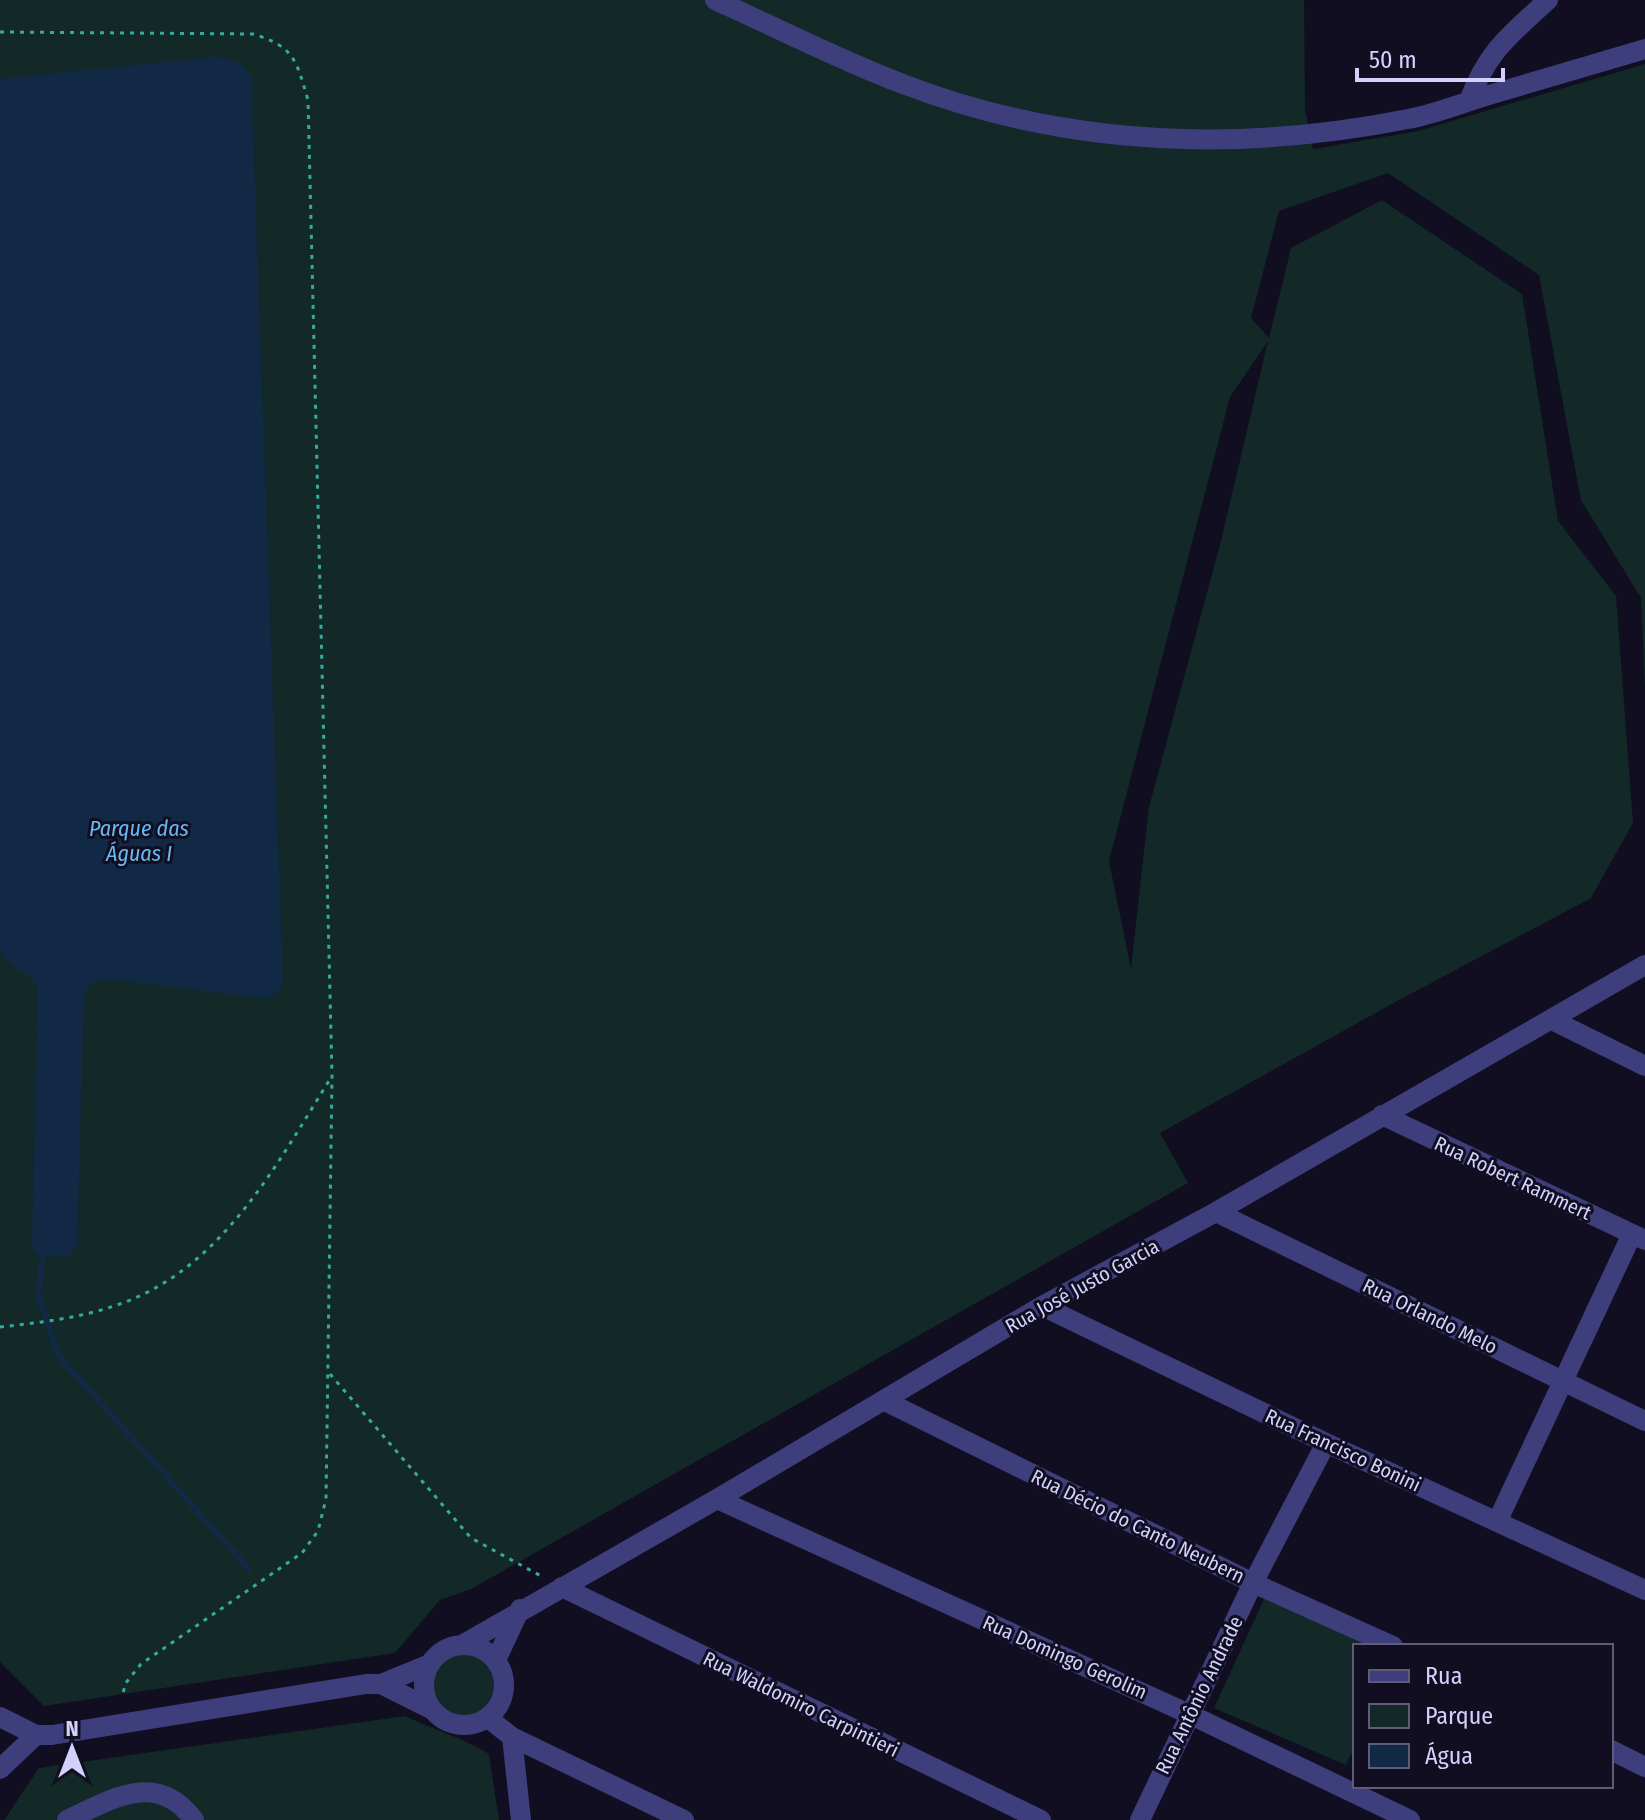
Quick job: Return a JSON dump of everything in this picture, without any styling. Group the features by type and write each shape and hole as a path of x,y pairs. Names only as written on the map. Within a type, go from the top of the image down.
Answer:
{"street":[{"path":"715,0 903,84 989,111 1071,131 1152,140 1254,140 1322,134 1411,118 1645,49"},
{"path":"1469,101 1492,53 1548,0"},
{"name":"Rua José Justo Garcia","path":"462,1645 885,1401 1042,1306 1216,1212 1645,965"},
{"path":"1552,1020 1645,1066"},
{"name":"Rua Robert Rammert","path":"1382,1115 1638,1237"},
{"name":"Rua Orlando Melo","path":"1216,1212 1645,1421"},
{"path":"1498,1520 1563,1381 1638,1237"},
{"name":"Rua Francisco Bonini","path":"1042,1306 1326,1443 1645,1590"},
{"name":"Rua Décio do Canto Neubern","path":"885,1401 1253,1583 1389,1644"},
{"name":"Rua Antônio Andrade","path":"1140,1820 1253,1583 1326,1443"},
{"name":"Rua Domingo Gerolim","path":"717,1499 1189,1714 1410,1820"},
{"name":"Rua Waldomiro Carpintieri","path":"562,1587 1041,1820"},
{"path":"496,1660 520,1609"},
{"path":"381,1684 452,1723 464,1725 488,1718 503,1697 505,1684 496,1660 486,1651 462,1645 438,1654 425,1676 424,1689 433,1710"},
{"path":"0,1717 36,1735 52,1735 381,1684 430,1664"},
{"path":"488,1718 512,1737 684,1820"},
{"path":"0,1769 36,1735"},
{"path":"512,1737 521,1820"},
{"path":"1613,1751 1645,1767"},
{"path":"67,1820 124,1794 146,1791 172,1798 194,1820"}],"path":[{"path":"0,32 253,34 284,47 298,65 308,100 332,1076 326,1499 318,1531 302,1553 141,1664 125,1684 123,1694"},
{"path":"0,1327 115,1306 166,1283 215,1244 253,1202 332,1076"},
{"path":"330,1374 471,1538 562,1587"}],"green space":[{"path":"0,0 1304,0 1305,109 1313,149 1418,131 1645,64 1645,689 1641,598 1581,500 1539,275 1388,173 1279,211 1251,318 1269,338 1291,248 1382,200 1522,294 1558,521 1616,596 1633,823 1591,898 1160,1133 1188,1183 471,1589 440,1600 395,1653 44,1706 0,1662","holes":["1268,341 1221,541 1149,807 1131,969 1109,861 1230,397"]},
{"path":"1265,1597 1371,1644 1353,1644 1353,1750 1346,1765 1214,1708"},
{"path":"463,1654 481,1660 489,1668 495,1686 489,1704 481,1712 463,1718 445,1712 437,1704 431,1686 437,1668 445,1660"},
{"path":"405,1716 489,1754 499,1820 4,1820 39,1768"}],"water":[{"name":"Parque das Águas I","path":"213,57 235,61 251,76 283,982 279,991 268,999 108,979 89,986 84,998 77,1246 70,1255 39,1255 34,1253 32,1246 38,989 31,978 10,963 0,951 0,79"}],"waterway":[{"path":"44,1249 38,1295 58,1355 249,1569"}]}
